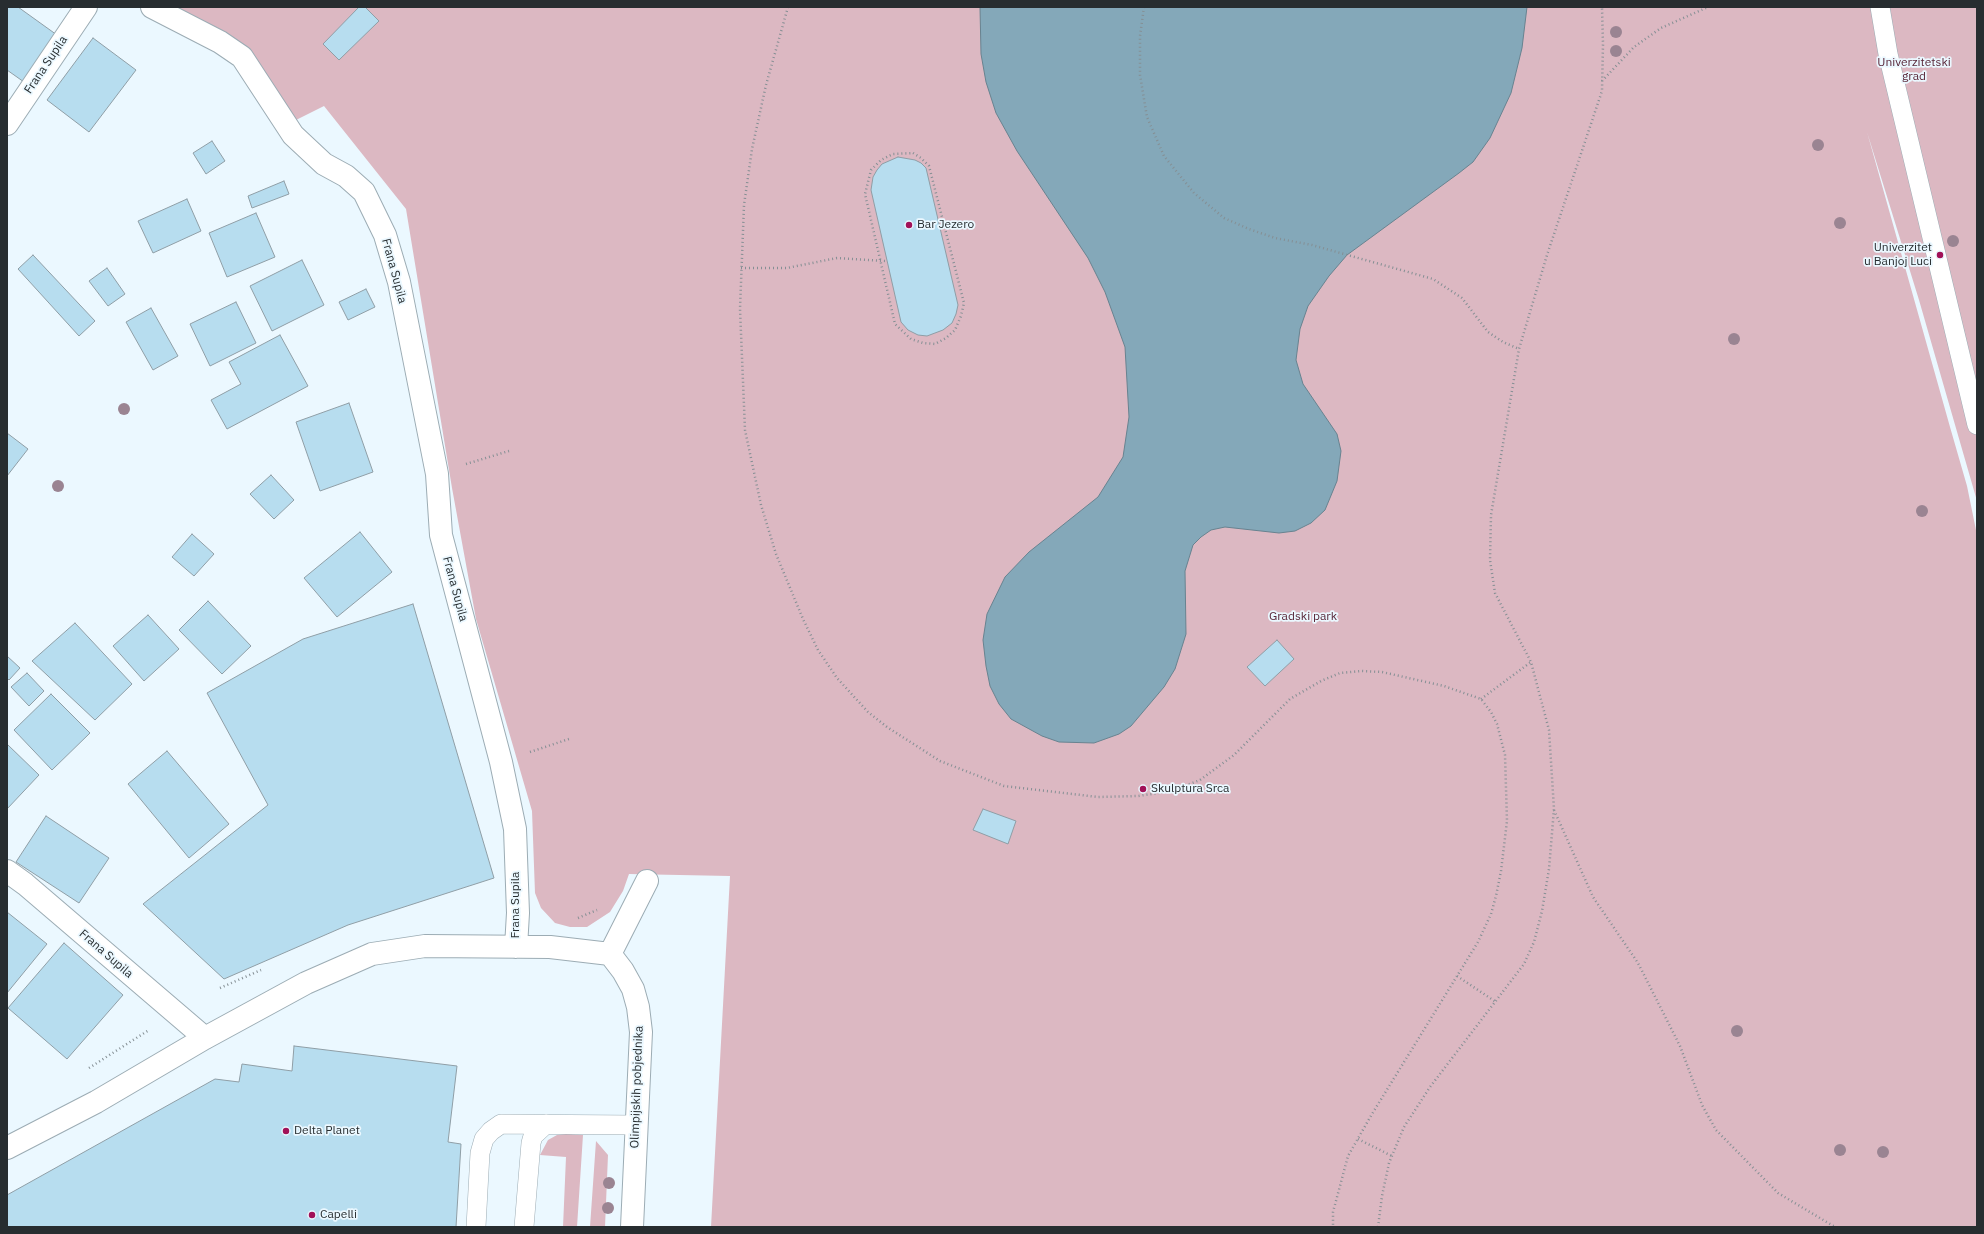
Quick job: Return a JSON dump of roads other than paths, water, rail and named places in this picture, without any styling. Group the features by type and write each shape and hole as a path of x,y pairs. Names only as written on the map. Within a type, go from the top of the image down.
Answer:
{"street":[{"name":"Frana Supila","path":"7,124 86,7"},
{"name":"Frana Supila","path":"7,1148 96,1102 205,1038 306,983 372,954 425,946 516,947 518,913 515,829 501,762 441,535 437,474 399,282 385,235 364,192 346,176 324,164 292,135 242,57 220,42 152,7"},
{"name":"Frana Supila","path":"7,871 25,884 205,1038"},
{"path":"516,947 550,948 610,954 648,881"},
{"name":"Olimpijskih pobjednika","path":"610,954 623,971 633,989 638,1007 641,1032 632,1227"}],"lane":[{"path":"1880,7 1890,62 1977,425"},
{"path":"476,1227 480,1153 484,1139 491,1131 501,1124 590,1126 636,1125"},
{"path":"524,1227 531,1143 533,1136 546,1124"}],"water":[{"path":"980,7 1527,7 1522,48 1511,93 1490,138 1473,162 1347,255 1329,276 1308,306 1300,329 1296,360 1303,384 1337,434 1341,451 1337,481 1325,510 1311,523 1295,531 1279,533 1225,527 1211,530 1193,545 1185,571 1186,634 1175,669 1164,687 1131,726 1119,734 1094,743 1059,742 1042,736 1011,719 999,704 990,686 986,666 983,640 987,614 1005,577 1029,552 1098,497 1123,457 1129,417 1125,347 1105,292 1088,258 1017,151 996,113 986,82 981,54"}],"place":[{"name":"Bar Jezero","path":"909,225"},
{"name":"Univerzitet u Banjoj Luci","path":"1940,255"},
{"name":"Skulptura Srca","path":"1143,789"},
{"name":"Delta Planet","path":"286,1131"},
{"name":"Capelli","path":"312,1215"}],"park label":[{"name":"Univerzitetski grad","path":"1914,70"},
{"name":"Gradski park","path":"1303,617"}]}
